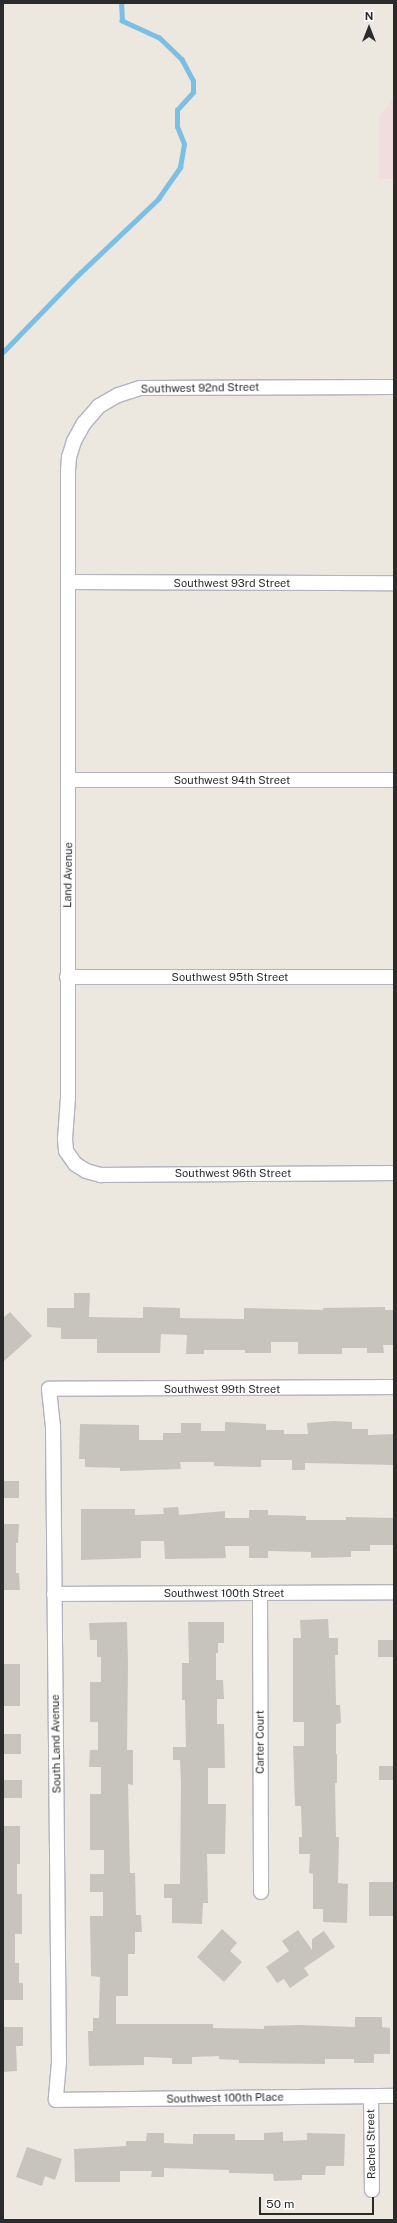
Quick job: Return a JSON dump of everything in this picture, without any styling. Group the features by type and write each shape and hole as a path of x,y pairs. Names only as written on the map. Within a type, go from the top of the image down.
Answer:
{"street":[{"name":"Southwest 92nd Street","path":"70,582 69,457 74,441 84,423 91,414 108,400 129,391 148,387 394,387"},
{"name":"Southwest 93rd Street","path":"70,582 394,583"},
{"name":"Land Avenue","path":"70,582 67,977 68,1098 65,1145 69,1156 75,1164"},
{"name":"Southwest 94th Street","path":"69,780 394,780"},
{"name":"Southwest 95th Street","path":"67,977 394,977"},
{"name":"Southwest 96th Street","path":"75,1164 86,1171 101,1175 394,1173"},
{"name":"Southwest 99th Street","path":"49,1389 394,1387"},
{"name":"South Land Avenue","path":"49,1389 53,1427 59,2054 56,2100"},
{"name":"Carter Court","path":"260,1592 261,1892"},
{"name":"Southwest 100th Street","path":"54,1594 394,1592"},
{"name":"Southwest 100th Place","path":"56,2100 394,2096"},
{"name":"Rachel Street","path":"371,2097 372,2190"}],"shaded area":[{"path":"394,98 394,179 379,179 379,117"}],"building":[{"path":"74,1293 90,1293 89,1317 143,1318 143,1307 180,1308 180,1318 244,1319 244,1308 323,1310 323,1308 385,1307 385,1310 394,1310 394,1345 383,1345 384,1353 367,1353 367,1348 342,1348 342,1354 298,1354 298,1342 271,1342 271,1353 245,1353 245,1350 204,1350 204,1354 186,1354 187,1335 161,1334 160,1353 97,1353 97,1339 61,1339 61,1328 47,1327 47,1308 74,1308"},
{"path":"10,1312 32,1336 3,1362 3,1318"},
{"path":"334,1421 352,1422 352,1429 368,1429 368,1435 394,1434 394,1465 305,1463 305,1470 292,1470 292,1460 261,1460 261,1467 214,1466 214,1462 180,1462 181,1469 120,1471 120,1468 85,1467 85,1459 79,1459 80,1424 139,1425 139,1440 163,1440 163,1433 181,1433 181,1423 201,1423 201,1431 225,1431 225,1422 266,1424 266,1430 284,1430 284,1434 308,1434 307,1423"},
{"path":"3,1481 19,1481 19,1498 3,1498"},
{"path":"178,1507 179,1515 225,1511 225,1518 249,1518 249,1510 268,1510 268,1515 306,1516 306,1520 346,1520 346,1517 394,1518 394,1545 370,1545 370,1551 351,1551 351,1557 311,1558 311,1552 268,1551 268,1558 249,1558 249,1546 225,1546 226,1558 165,1559 164,1541 141,1541 141,1558 81,1560 81,1509 135,1509 135,1515 164,1514 163,1508"},
{"path":"3,1524 19,1524 18,1543 16,1543 16,1573 19,1573 20,1590 3,1590"},
{"path":"328,1619 329,1638 338,1638 338,1655 335,1655 336,1705 340,1705 341,1723 336,1724 336,1837 339,1837 338,1883 348,1884 347,1923 323,1922 323,1909 313,1909 313,1874 309,1873 310,1854 299,1854 299,1837 302,1837 301,1806 295,1806 293,1746 304,1746 304,1722 293,1722 293,1638 301,1638 300,1620"},
{"path":"127,1622 127,1750 133,1750 133,1785 128,1784 130,1873 135,1873 136,1915 141,1915 142,1932 135,1932 135,1954 128,1954 128,1996 116,1996 116,2024 213,2024 213,2028 264,2029 264,2026 301,2025 355,2027 355,2017 382,2017 382,2027 390,2028 390,2054 374,2054 374,2063 354,2063 354,2059 325,2059 325,2064 239,2063 239,2060 219,2059 219,2056 192,2057 192,2064 172,2064 172,2058 144,2057 144,2065 89,2066 88,2031 93,2031 93,2018 99,2018 100,1977 91,1976 90,1916 103,1916 103,1892 90,1892 90,1874 104,1874 104,1850 90,1850 90,1794 101,1794 101,1767 89,1767 90,1750 98,1750 98,1722 90,1722 90,1682 101,1682 101,1657 97,1657 97,1640 90,1640 89,1623"},
{"path":"188,1622 224,1622 224,1643 218,1643 218,1653 216,1653 216,1680 223,1680 224,1699 217,1699 217,1724 224,1724 225,1768 208,1768 208,1804 226,1804 225,1854 207,1854 208,1903 203,1903 202,1924 172,1923 172,1898 164,1898 164,1884 180,1884 180,1760 173,1760 173,1747 186,1747 185,1700 182,1700 182,1663 189,1663"},
{"path":"378,1640 394,1640 394,1657 378,1657"},
{"path":"3,1664 20,1664 20,1706 3,1706"},
{"path":"3,1734 21,1734 21,1754 3,1754"},
{"path":"379,1766 394,1766 394,1780 379,1780"},
{"path":"3,1780 22,1780 22,1798 3,1798"},
{"path":"3,1826 20,1826 20,1864 17,1864 17,1894 22,1894 22,1934 15,1934 15,1963 19,1963 19,1983 23,1983 23,2000 3,2000"},
{"path":"369,1882 394,1882 394,1916 369,1916"},
{"path":"222,1929 237,1943 230,1951 242,1962 224,1982 197,1957"},
{"path":"298,1930 312,1950 312,1939 324,1931 335,1947 304,1968 309,1975 290,1988 284,1979 277,1983 266,1967 289,1951 282,1941"},
{"path":"3,2027 23,2027 23,2046 16,2046 17,2071 3,2072"},
{"path":"283,2132 283,2141 307,2140 307,2133 345,2134 344,2166 326,2166 325,2175 302,2175 302,2180 274,2181 273,2174 229,2173 229,2170 164,2168 164,2177 151,2177 152,2171 120,2171 120,2182 75,2182 74,2149 126,2146 126,2141 146,2141 147,2133 164,2133 164,2143 193,2144 193,2134 235,2134 235,2140 264,2140 264,2133"},
{"path":"27,2147 62,2159 55,2180 45,2176 42,2186 16,2177"}],"waterway":[{"path":"3,352 77,276 158,199 180,167 184,144 177,127 177,110 193,92 193,81 182,60 159,38 122,21 121,3"}]}
